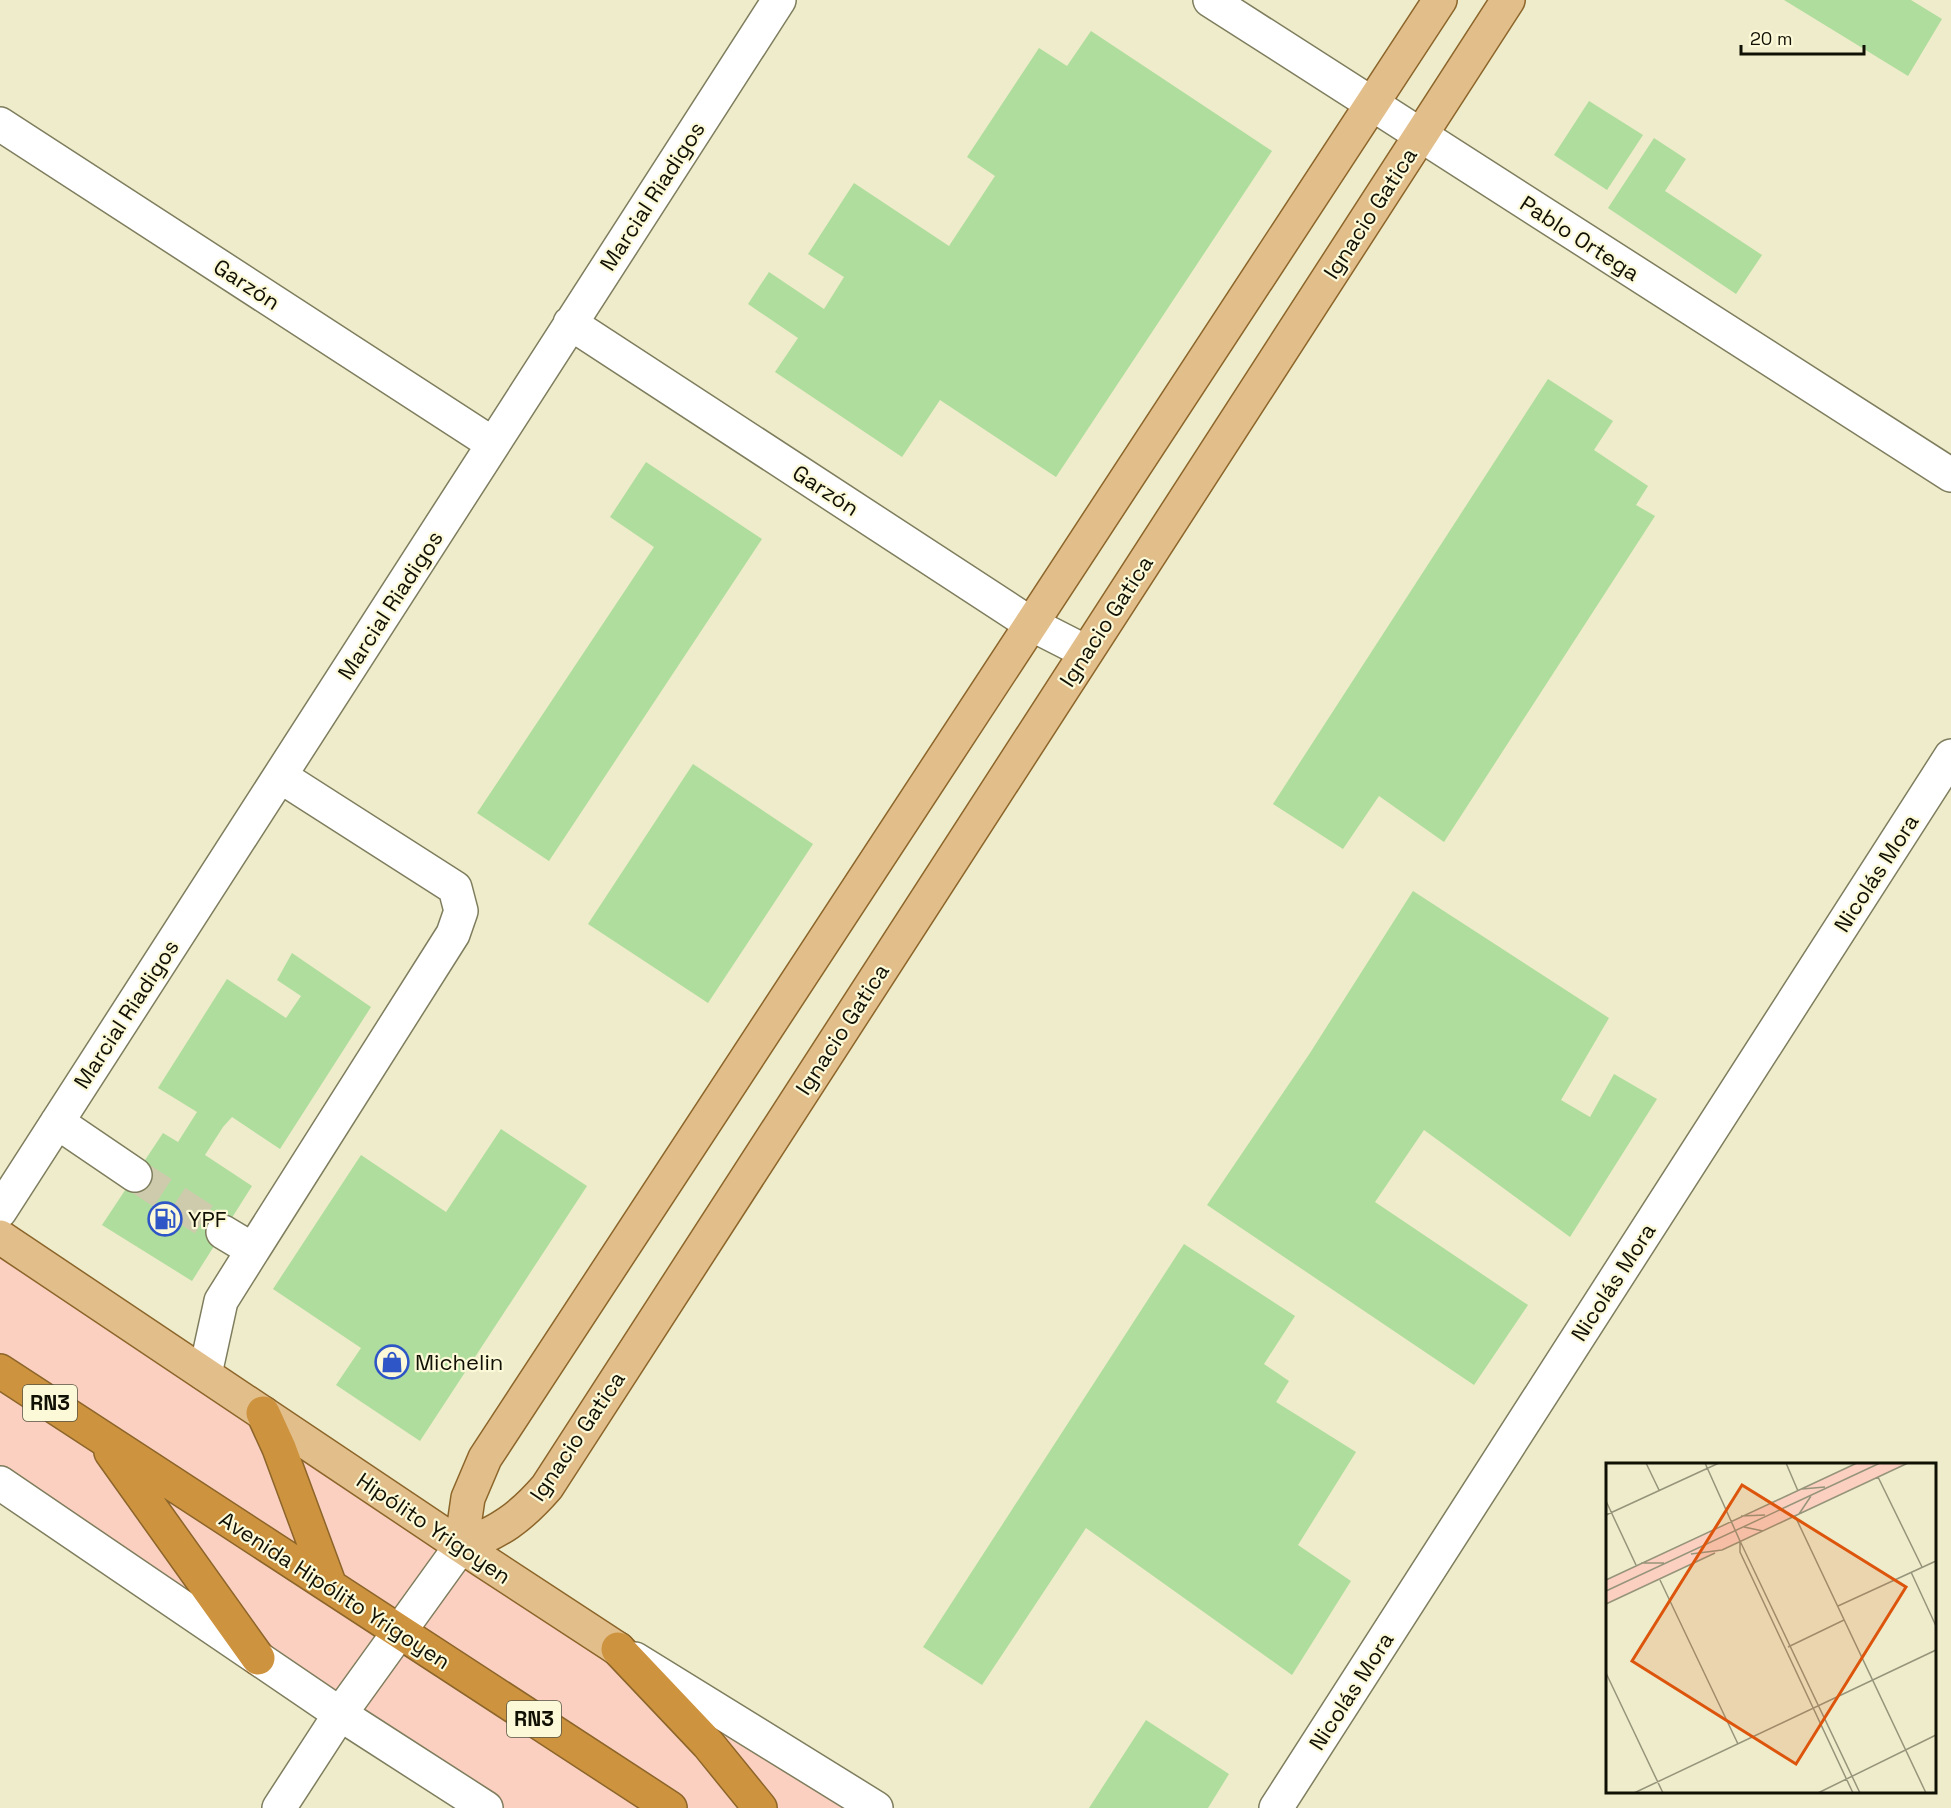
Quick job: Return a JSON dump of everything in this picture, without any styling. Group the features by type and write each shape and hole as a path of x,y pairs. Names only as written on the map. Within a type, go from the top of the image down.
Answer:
{"highway":[{"name":"Avenida Hipólito Yrigoyen","path":"0,1371 670,1808"},
{"path":"263,1413 279,1448 330,1586"},
{"path":"100,1436 258,1658"},
{"path":"618,1649 708,1744 760,1808"}],"main road":[{"path":"461,1546 468,1498 484,1458 1440,0"},
{"name":"Ignacio Gatica","path":"461,1546 487,1537 511,1523 531,1506 547,1487 1508,0"},
{"name":"Hipólito Yrigoyen","path":"0,1237 618,1649"}],"street":[{"name":"Marcial Riadigos","path":"0,1211 779,0"},
{"name":"Pablo Ortega","path":"1210,0 1951,475"},
{"name":"Garzón","path":"0,124 493,444"},
{"name":"Garzón","path":"570,323 1030,624 1086,652"},
{"name":"Nicolás Mora","path":"1276,1808 1951,756"},
{"path":"205,1374 221,1301 453,934 461,911 455,888 280,776"},
{"path":"57,1122 135,1175"},
{"path":"223,1232 253,1250"},
{"path":"0,1483 340,1714 486,1808"},
{"path":"279,1808 340,1714 461,1546"},
{"name":"Hipólito Yrigoyen","path":"618,1649 876,1808"}],"shaded area":[{"path":"0,1237 876,1808 486,1808 0,1483"}],"building":[{"path":"1784,0 1911,0 1942,19 1908,76"},
{"path":"1091,31 1272,151 1056,477 940,400 902,457 775,372 798,338 748,304 769,272 824,309 844,277 808,254 854,183 949,246 995,176 967,157 1039,48 1067,66"},
{"path":"1589,101 1643,135 1607,190 1554,155"},
{"path":"1654,138 1686,159 1665,191 1762,255 1736,294 1608,208"},
{"path":"1548,379 1613,421 1594,450 1648,486 1636,505 1655,516 1444,842 1379,796 1343,849 1273,804"},
{"path":"646,462 762,539 549,861 477,813 654,547 610,517"},
{"path":"693,764 813,844 708,1003 588,924"},
{"path":"1413,891 1609,1018 1561,1100 1590,1117 1614,1074 1657,1099 1570,1237 1424,1130 1375,1202 1528,1305 1474,1385 1207,1205 1310,1053"},
{"path":"292,953 371,1007 280,1149 232,1117 223,1127 205,1155 252,1186 192,1281 102,1225 163,1133 178,1142 197,1112 158,1088 227,979 286,1018 301,996 277,980"},
{"path":"501,1129 587,1186 420,1441 336,1385 361,1348 273,1289 361,1155 446,1212"},
{"path":"1184,1244 1295,1316 1264,1364 1289,1381 1276,1402 1356,1452 1298,1545 1351,1581 1292,1675 1086,1528 982,1685 923,1647"},
{"path":"1146,1720 1229,1774 1208,1808 1089,1808"}],"tunnel":[{"path":"135,1175 223,1232"}],"place":[{"name":"YPF","path":"165,1219"},
{"name":"Michelin","path":"392,1362"}]}
